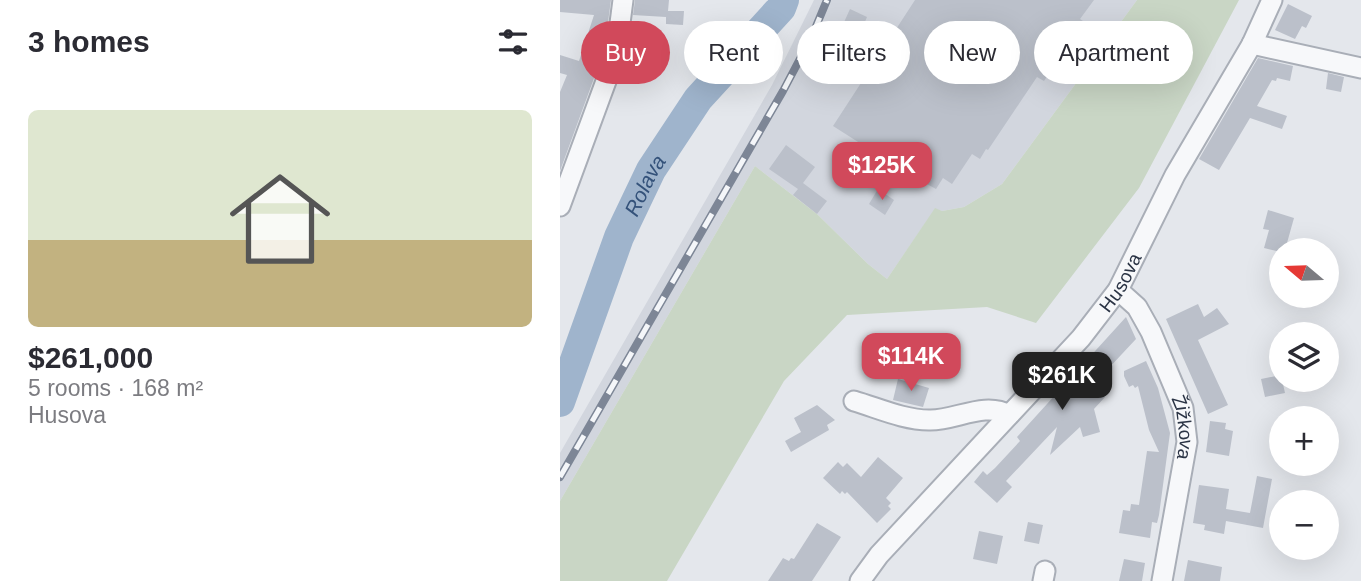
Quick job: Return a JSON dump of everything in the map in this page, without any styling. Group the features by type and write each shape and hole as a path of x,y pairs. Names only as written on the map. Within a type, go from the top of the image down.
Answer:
{"street":[{"path":"560,206 616,54 623,0"},
{"name":"Husova","path":"860,581 879,555 1081,338 1118,290 1175,175 1252,44 1272,0"},
{"path":"1252,44 1361,68"},
{"name":"Žižkova","path":"1118,290 1137,307 1151,332 1183,408 1187,442 1162,581"},
{"path":"854,401 931,421 989,410 1000,410 1009,415"}],"shaded area":[{"path":"814,0 1137,0 1122,21 1034,21 1034,84 1075,84 1002,184 964,207 942,211 935,209 887,279 817,214 755,166 560,501 560,453 772,84 783,84 783,63 797,34 797,84 910,84 910,21 804,21"}],"green space":[{"path":"1137,0 1239,0 1139,188 1036,323 987,307 847,315 784,381 667,581 560,581 560,501 755,166 817,214 887,279 935,208 942,211 964,207 1002,184 1075,84 1193,84 1193,21 1122,21"}],"building":[{"path":"560,0 611,0 608,21 592,21 594,15 560,12"},
{"path":"635,0 669,0 668,11 684,11 683,25 670,24 666,17 633,15"},
{"path":"915,0 1094,0 1080,19 1083,21 1034,21 1034,81 980,159 972,154 952,184 943,178 936,189 914,177 921,167 884,143 877,154 833,126 860,84 910,84 910,21 901,21"},
{"path":"1288,4 1312,16 1306,28 1302,26 1295,39 1275,30"},
{"path":"850,9 867,17 865,21 845,21"},
{"path":"560,55 579,61 581,55 581,84 592,84 560,171 560,92 567,75 560,73"},
{"path":"1258,58 1293,66 1290,81 1277,78 1276,81 1272,80 1257,106 1287,116 1282,129 1250,118 1219,170 1199,159"},
{"path":"1328,73 1344,77 1341,92 1326,89"},
{"path":"786,145 815,167 803,183 827,201 817,214 793,195 798,189 769,169"},
{"path":"878,189 894,200 885,215 869,204"},
{"path":"1268,210 1294,218 1288,238 1269,238 1269,249 1264,248 1269,230 1263,229"},
{"path":"1198,304 1204,317 1217,308 1229,324 1198,340 1228,405 1208,414 1166,319"},
{"path":"1126,317 1136,339 1093,385 1105,397 1094,409 1100,432 1083,437 1080,427 1050,455 1057,427 1006,481 1012,487 997,503 974,482 983,471 987,475 995,468 1020,441 1017,437"},
{"path":"1146,361 1158,388 1170,433 1159,515 1157,523 1152,522 1150,538 1119,533 1123,510 1130,511 1131,504 1139,505 1147,451 1159,452 1149,430 1138,386 1129,387 1124,376 1124,371"},
{"path":"1269,377 1269,392 1285,393 1265,397 1261,379"},
{"path":"898,379 929,388 923,407 893,400"},
{"path":"817,405 835,420 827,425 829,430 791,452 785,441 801,432 794,418"},
{"path":"1210,421 1226,423 1225,429 1233,431 1229,456 1206,452"},
{"path":"878,457 903,478 886,498 891,503 888,506 891,509 877,523 847,492 845,494 842,491 840,494 823,478 838,462 843,467 847,463 861,477"},
{"path":"1257,476 1272,479 1263,528 1226,521 1224,534 1204,530 1205,525 1193,523 1199,485 1229,489 1226,509 1250,513"},
{"path":"1028,522 1043,525 1039,544 1024,541"},
{"path":"817,523 841,537 812,581 768,581 783,558 789,561 794,559"},
{"path":"979,531 1003,536 997,564 973,559"},
{"path":"1124,559 1145,563 1142,581 1119,581"},
{"path":"1188,560 1222,567 1220,581 1184,581"}],"waterway":[{"name":"Rolava","path":"560,402 619,237 651,170 698,99 781,8 784,0"}],"railway":[{"path":"560,477 783,91 812,36 827,0"}]}
